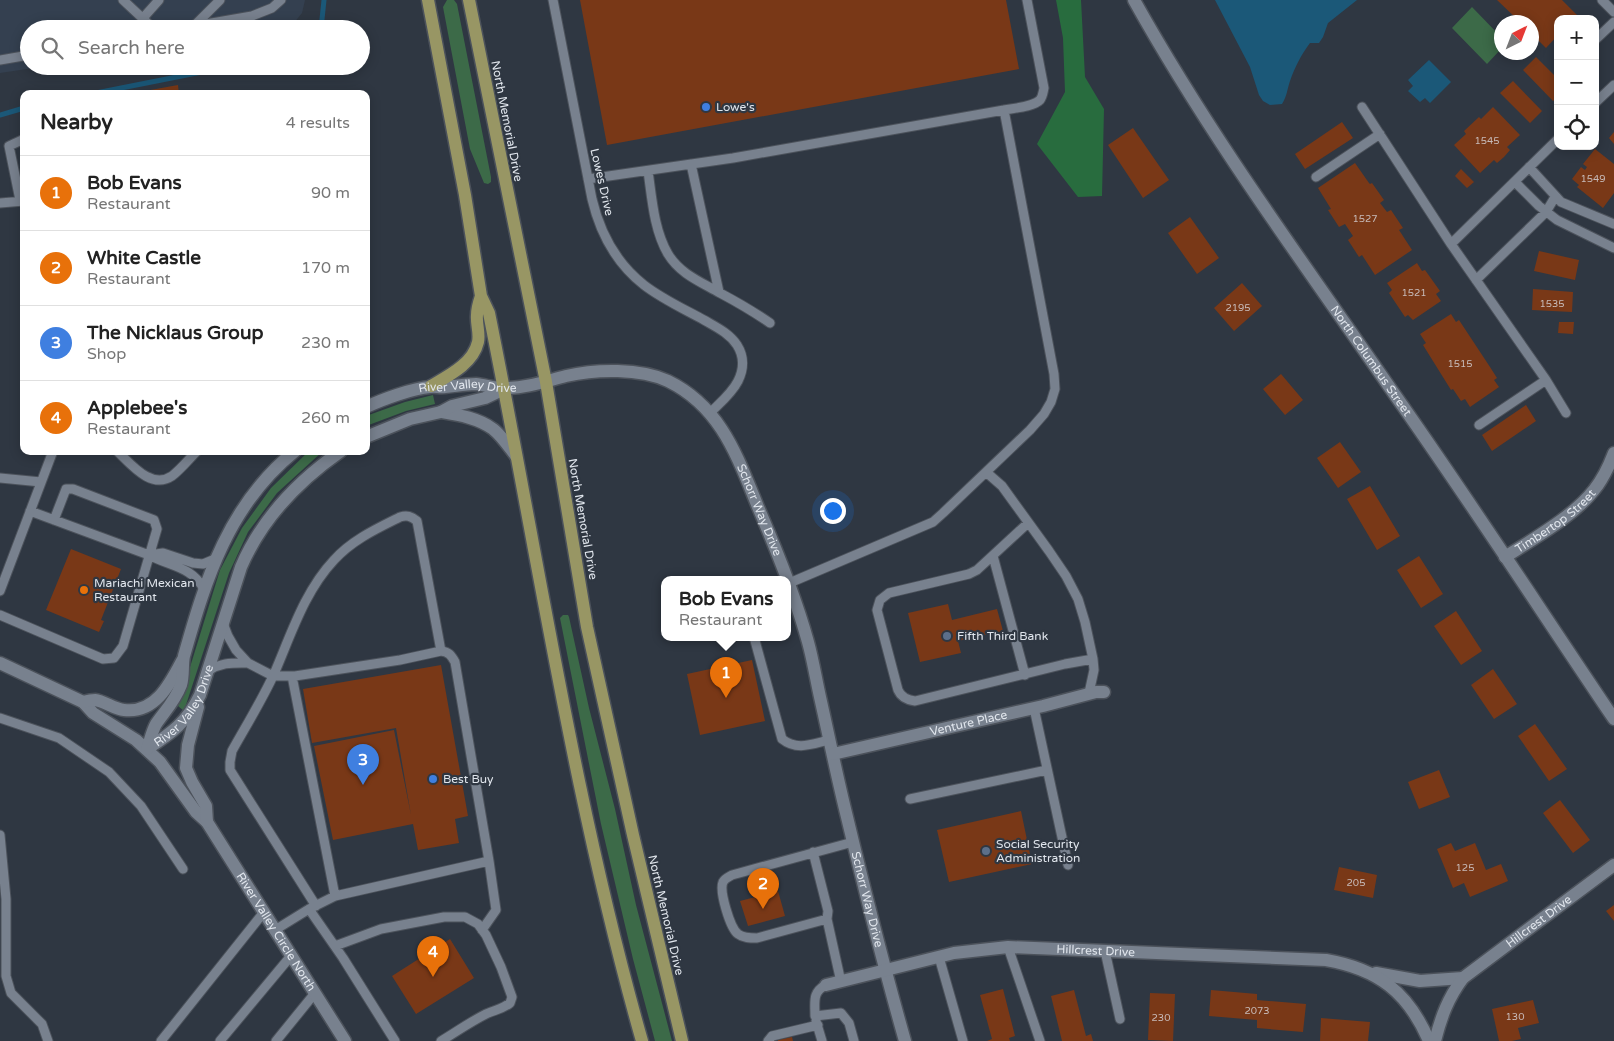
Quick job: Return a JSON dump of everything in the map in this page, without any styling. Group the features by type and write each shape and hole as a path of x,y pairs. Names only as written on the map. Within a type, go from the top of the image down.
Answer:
{"main road":[{"path":"428,0 465,195 481,296 489,314 590,832 611,924 642,1041"},
{"name":"North Memorial Drive","path":"469,0 546,382 587,627 682,1041"},
{"path":"431,386 455,372 464,364 478,344 479,333 476,314 481,296"}],"street":[{"name":"North Columbus Street","path":"1134,0 1214,134 1413,420 1614,719"},
{"name":"Schorr Way Drive","path":"504,389 598,372 623,371 667,380 710,412 728,438 772,539 785,576"},
{"name":"River Valley Drive","path":"370,406 431,386 442,388 460,384 479,384 504,389"},
{"name":"River Valley Drive","path":"370,435 410,418 441,412 452,406 485,398 504,389"},
{"name":"River Valley Drive","path":"441,412 483,423 494,430 516,456"},
{"name":"Timbertop Street","path":"1505,557 1570,513 1594,491 1609,466 1614,453"},
{"name":"River Valley Drive","path":"147,749 155,725 171,705 179,691 183,677 183,659 215,559 248,500 268,475 290,455"},
{"name":"River Valley Drive","path":"147,749 166,737 185,721 193,710 200,695 241,567 249,549 282,502 293,490 310,474 336,455"},
{"name":"Schorr Way Drive","path":"791,593 809,645 853,842 885,971 905,1041"},
{"path":"0,663 83,702 96,700 124,710 136,710 147,706 159,698 169,685 183,659"},
{"name":"Venture Place","path":"833,754 1034,708 1088,693 1104,692"},
{"name":"River Valley Circle North","path":"200,695 198,713 188,745 186,768 206,806 207,822"},
{"name":"River Valley Circle North","path":"83,702 94,713 127,733 147,749 173,778 196,812 207,822 344,1041"},
{"name":"Hillcrest Drive","path":"826,985 954,953 1008,947 1326,960 1345,963 1368,971 1420,981 1459,982 1614,865"},
{"name":"Hillcrest Drive","path":"1368,971 1390,986 1405,1001 1415,1014 1429,1041"},
{"path":"1435,1041 1441,1016 1459,982"}],"lane":[{"path":"123,0 143,18 159,0"},
{"path":"200,20 220,0"},
{"path":"229,20 252,16 272,8 281,0"},
{"name":"Lowes Drive","path":"553,0 596,216 604,235 615,255 645,286 724,331 737,345 743,364 739,380 733,390 710,412"},
{"path":"588,179 648,172 1032,104 1040,100 1044,88 1027,0"},
{"path":"1602,0 1614,12"},
{"path":"1599,36 1614,22"},
{"path":"0,60 20,57"},
{"path":"1599,95 1614,85"},
{"path":"1362,107 1476,280 1546,380 1566,413"},
{"path":"791,583 933,522 1044,414 1052,402 1055,389 1054,374 1004,110"},
{"path":"1316,177 1380,134"},
{"path":"20,141 10,146 20,192"},
{"path":"1452,244 1554,143"},
{"path":"691,164 718,292"},
{"path":"1529,167 1561,202 1614,224"},
{"path":"648,172 658,232 676,265 687,275 770,323"},
{"path":"1514,182 1557,220 1614,248"},
{"path":"1476,280 1546,212 1555,196"},
{"path":"0,203 20,201"},
{"path":"1479,425 1546,380"},
{"path":"0,591 51,455"},
{"path":"121,455 144,476 158,480 171,476 193,455"},
{"path":"986,472 1002,486 1066,576 1078,599 1093,660 1094,670 1088,693"},
{"path":"0,478 41,482"},
{"path":"0,615 103,659 114,658 123,646 157,529 154,520 66,489 54,520"},
{"path":"30,511 192,573 204,589"},
{"path":"395,1041 335,946 230,770 230,762 232,751 273,676 304,604 317,580 334,560 356,540 400,517 413,517 417,521 441,651"},
{"path":"1028,523 977,570 969,574 889,593 880,600 877,610 900,695 915,701 1065,664 1093,660"},
{"path":"149,555 163,552 192,563 203,564 215,559"},
{"path":"993,556 1025,675"},
{"path":"223,623 236,650 248,663 273,676 292,676 400,660 441,651 451,655 455,662 496,910 482,930"},
{"path":"755,641 782,739 788,744 800,746 830,740"},
{"path":"207,671 217,665 248,663"},
{"path":"292,676 335,896"},
{"path":"1034,708 1068,865"},
{"path":"0,718 59,738 109,772 141,806 183,869"},
{"path":"910,799 1047,770"},
{"path":"0,834 6,899 6,976 11,993 42,1024 48,1041"},
{"path":"827,919 757,938 747,938 738,934 730,922 722,883 732,875 853,842"},
{"path":"813,852 828,911 827,919 841,982"},
{"path":"275,930 335,896 489,861"},
{"path":"161,1041 264,912"},
{"path":"335,946 381,929 444,917 465,917 478,924 501,967 512,997 510,1003 504,1009 498,1009 486,1014 441,1041"},
{"path":"1008,947 1040,1041"},
{"path":"1105,951 1120,1019"},
{"path":"220,1041 290,956"},
{"path":"939,957 963,1041"},
{"path":"822,1041 816,1021 815,998 819,989 826,985"},
{"path":"276,1041 315,993"},
{"path":"768,1041 772,1036 841,1013 849,1023 854,1041"}],"shaded area":[{"path":"0,0 305,0 302,13 296,20 20,20 20,70 0,73"}],"green space":[{"path":"447,0 454,0 457,4 491,177 491,182 488,184 484,183 470,149 443,7"},
{"path":"1056,0 1081,0 1085,77 1104,109 1102,196 1078,197 1037,144 1065,92 1063,38"},
{"path":"1472,7 1494,30 1494,56 1487,64 1452,28"},
{"path":"433,395 435,404 406,411 370,424 370,415 405,402"},
{"path":"305,455 319,455 277,493 248,532 229,573 184,711 178,706 220,570 242,528 271,488"},
{"path":"563,615 568,615 569,617 636,905 672,1041 655,1041 633,959 601,824 560,618"}],"water":[{"path":"1215,0 1357,0 1328,23 1319,43 1310,43 1296,66 1282,104 1270,105 1263,101 1259,95 1250,67"},
{"path":"1429,60 1451,82 1430,103 1425,98 1420,102 1408,91 1413,86 1408,80"}],"building":[{"name":"Lowe's","path":"580,0 1006,0 1019,69 607,145"},
{"path":"1497,0 1562,0 1577,15 1554,15 1554,39 1546,48 1539,41 1539,15 1513,15"},
{"path":"1533,60 1539,60 1554,75 1554,100 1553,101 1523,70"},
{"path":"1513,81 1542,111 1530,123 1500,93"},
{"path":"178,85 179,90 150,90"},
{"path":"1493,107 1520,135 1507,147 1510,150 1504,157 1497,163 1494,160 1480,173 1454,145 1466,134 1464,131 1479,117 1481,119"},
{"path":"1342,122 1353,138 1305,169 1295,154"},
{"path":"1133,128 1169,180 1143,198 1108,145"},
{"path":"1614,132 1614,144 1609,138"},
{"path":"1594,150 1596,150 1614,164 1614,193 1603,208 1577,187 1579,185 1572,179 1581,167 1585,170 1587,167 1583,164"},
{"path":"1355,163 1384,200 1380,203 1387,212 1391,210 1403,228 1399,230 1412,250 1375,275 1362,255 1359,257 1348,240 1353,236 1345,224 1339,227 1328,210 1331,209 1318,188"},
{"path":"1461,169 1474,182 1467,188 1455,176"},
{"path":"1190,217 1219,258 1197,274 1168,233"},
{"path":"1539,251 1579,260 1575,280 1534,271"},
{"path":"1417,263 1422,271 1425,270 1440,291 1436,294 1441,301 1413,320 1408,315 1405,317 1389,293 1392,290 1387,283"},
{"path":"1242,283 1262,306 1234,331 1214,308"},
{"path":"1533,289 1573,292 1572,312 1532,310"},
{"path":"1451,314 1456,322 1459,320 1490,367 1497,378 1494,380 1499,387 1470,407 1465,399 1461,401 1453,389 1451,390 1423,345 1426,343 1420,334"},
{"path":"1559,322 1574,322 1573,334 1558,333"},
{"path":"1281,374 1303,400 1285,415 1263,389"},
{"path":"1526,405 1536,421 1492,451 1482,435"},
{"path":"1340,442 1361,472 1338,488 1317,458"},
{"path":"1370,486 1400,536 1377,550 1347,499"},
{"name":"Mariachi Mexican Restaurant","path":"71,549 121,569 101,620 104,621 99,632 46,610"},
{"path":"1419,556 1443,594 1421,608 1397,570"},
{"name":"Fifth Third Bank","path":"948,604 952,620 997,609 1003,631 958,641 961,653 920,662 908,613"},
{"path":"1456,611 1482,651 1461,665 1434,626"},
{"path":"752,660 765,721 700,735 687,674"},
{"name":"Best Buy","path":"441,665 468,816 455,819 459,843 418,850 413,824 333,840 314,746 394,730 411,815 396,728 312,743 303,689"},
{"path":"1493,669 1517,704 1494,719 1471,685"},
{"path":"1535,724 1567,769 1549,781 1518,736"},
{"path":"1439,770 1450,797 1419,809 1408,782"},
{"path":"1560,800 1590,840 1573,853 1543,813"},
{"name":"Social Security Administration","path":"1021,811 1032,864 949,882 937,830"},
{"path":"1451,843 1455,851 1475,843 1486,870 1501,864 1508,881 1470,897 1464,883 1453,888 1437,849"},
{"path":"1339,867 1377,875 1373,898 1334,890"},
{"path":"778,891 785,916 748,926 740,901"},
{"path":"1614,905 1614,921 1606,911"},
{"path":"450,939 474,978 416,1014 392,976"},
{"path":"1003,989 1015,1036 1009,1038 1010,1041 987,1041 992,1039 980,995"},
{"path":"1074,990 1086,1036 1091,1034 1093,1041 1062,1041 1051,996"},
{"path":"1211,990 1257,994 1257,1000 1306,1004 1303,1032 1257,1028 1257,1020 1209,1016"},
{"path":"1150,993 1175,994 1173,1041 1148,1040"},
{"path":"1533,1000 1539,1023 1518,1028 1521,1039 1499,1041 1492,1009"},
{"path":"1321,1018 1370,1022 1368,1041 1320,1041"},
{"path":"792,1037 793,1041 778,1041 778,1040"}],"waterway":[{"path":"322,20 324,0"},
{"path":"111,90 187,75"},
{"path":"0,115 20,109"}],"place":[{"name":"Lowe's","path":"706,107"},
{"name":"Mariachi Mexican Restaurant","path":"84,590"},
{"name":"Fifth Third Bank","path":"947,636"},
{"name":"Bob Evans","path":"726,698"},
{"name":"Best Buy","path":"433,779"},
{"name":"The Nicklaus Group","path":"363,785"},
{"name":"Social Security Administration","path":"986,851"},
{"name":"White Castle","path":"763,909"},
{"name":"Applebee's","path":"433,977"}]}
